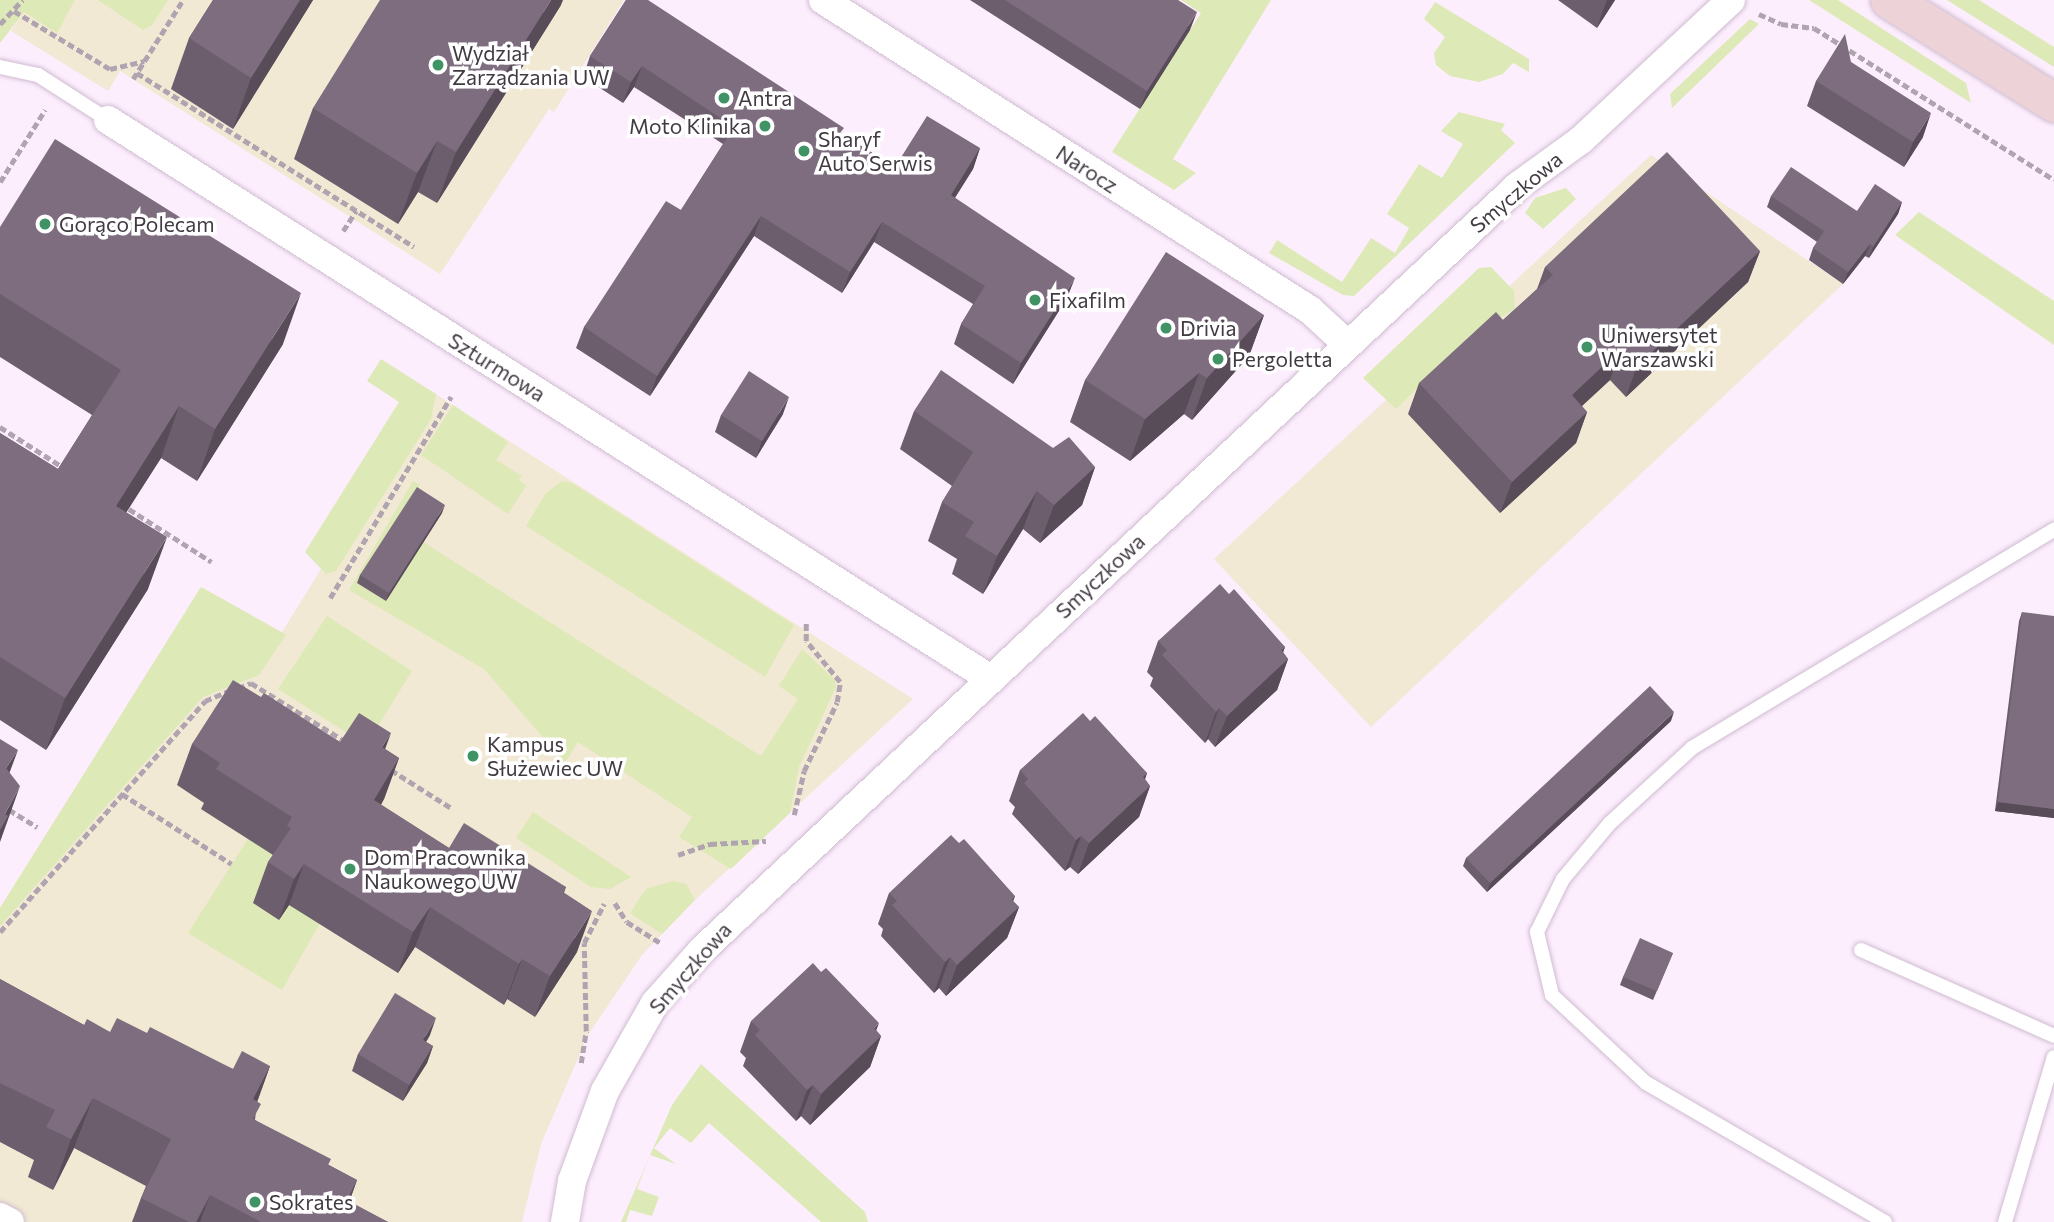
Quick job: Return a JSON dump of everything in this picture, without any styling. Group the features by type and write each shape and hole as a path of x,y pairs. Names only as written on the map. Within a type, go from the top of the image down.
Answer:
{"street":[{"name":"Narocz","path":"822,0 1310,310 1348,344"},
{"path":"1890,0 2054,103"},
{"name":"Smyczkowa","path":"565,1222 572,1181 605,1091 655,1003 751,900 1518,185 1581,140 1743,6"},
{"name":"Szturmowa","path":"108,120 991,679"},
{"path":"0,1217 10,1222"}],"lane":[{"name":"Szturmowa","path":"0,66 38,75 108,120"},
{"path":"1885,1222 1646,1083 1552,995 1538,932 1563,879 1610,823 1692,748 2054,530"},
{"path":"1861,950 2054,1036"},
{"path":"2005,1222 2054,1057"}],"path":[{"path":"0,24 22,0"},
{"path":"133,79 183,0"},
{"path":"1743,6 1781,24 1814,29 2054,180"},
{"path":"14,11 110,69 144,61"},
{"path":"137,74 414,247"},
{"path":"0,182 47,106"},
{"path":"351,218 356,211"},
{"path":"330,598 452,397"},
{"path":"0,427 70,472"},
{"path":"128,509 212,562"},
{"path":"794,815 804,771 837,702 840,682 806,641 806,622"},
{"path":"0,932 205,701 251,683 347,743"},
{"path":"382,765 453,809"},
{"path":"122,794 232,864"},
{"path":"0,804 37,827"},
{"path":"678,855 710,844 766,841"},
{"path":"615,903 627,922 660,943"},
{"path":"581,1064 586,1031 584,943 604,904"}],"shaded area":[{"path":"31,0 624,0 554,112 549,109 440,274 120,71 108,91 11,31"},
{"path":"1651,155 1843,284 1371,727 1214,559"},
{"name":"Kampus Służewiec UW","path":"431,391 913,699 695,900 642,955 588,1035 541,1144 522,1222 0,1222 0,908 201,587 282,632"}],"green space":[{"path":"0,0 75,0 57,33 24,12 0,43"},
{"path":"98,0 168,0 152,25 143,30"},
{"path":"1181,0 1271,0 1173,159 1196,173 1174,190 1112,152 1201,13"},
{"path":"1809,0 1838,0 1966,83 1971,103"},
{"path":"1947,0 1979,0 2054,47 2054,67"},
{"path":"1435,2 1529,59 1529,72 1513,63 1503,74 1479,82 1450,76 1436,65 1434,53 1445,37 1424,19"},
{"path":"1750,19 1759,24 1672,108 1670,94"},
{"path":"1459,112 1505,124 1501,130 1515,143 1354,296 1343,295 1269,253 1277,240 1342,282 1371,238 1395,253 1409,228 1387,214 1419,164 1442,178 1463,144 1441,131"},
{"path":"1566,188 1576,199 1543,229 1525,213 1535,198"},
{"path":"1919,212 2054,301 2054,345 1895,235"},
{"path":"1491,267 1514,291 1515,309 1473,333 1396,409 1363,378 1479,268"},
{"path":"381,359 436,394 431,419 336,571 326,574 305,552 399,402 367,381"},
{"path":"453,405 508,442 496,460 522,476 519,480 526,486 508,514 421,455"},
{"path":"413,481 420,485 414,495 423,542 761,756 798,699 779,686 802,649 835,680 836,687 799,767 790,813 731,869 679,837 692,817 578,742 565,763 484,669 349,590"},
{"path":"562,481 572,483 794,625 765,677 526,526 546,493"},
{"path":"201,587 286,635 259,675 203,697 0,926 0,908"},
{"path":"327,616 412,671 366,745 278,689"},
{"path":"533,812 631,877 610,889 591,887 516,838"},
{"path":"248,839 282,853 293,899 323,918 282,990 188,933"},
{"path":"673,881 686,884 695,900 662,934 630,913 646,889"},
{"path":"701,1064 865,1212 868,1222 821,1222 709,1123 691,1143 670,1128 654,1148 676,1164 650,1155 672,1105"},
{"path":"649,1159 637,1189 659,1197 652,1216 630,1210 626,1222 621,1222"}],"building":[{"path":"213,0 300,0 251,78 189,38"},
{"name":"Wydział Zarządzania UW","path":"380,0 551,0 456,152 437,141 417,173 313,108"},
{"path":"626,0 648,0 844,128 840,133 895,167 927,116 980,148 951,195 1075,278 1021,363 961,324 985,286 882,222 850,272 761,216 657,376 584,327 666,201 681,210 734,127 642,66 631,82 590,56"},
{"path":"1005,0 1178,0 1197,12 1147,91"},
{"path":"1845,34 1851,62 1931,113 1913,142 1816,81"},
{"path":"55,139 301,293 215,429 179,406 116,506 167,537 65,698 0,657 0,433 58,469 121,370 0,294 0,227"},
{"name":"Uniwersytet Warszawski","path":"1667,152 1760,251 1637,366 1621,349 1572,395 1587,412 1512,482 1419,383 1496,312 1503,320 1553,275 1545,267"},
{"path":"1791,167 1857,211 1875,184 1902,202 1873,247 1870,244 1848,272 1813,248 1824,231 1771,196"},
{"path":"1166,252 1264,315 1207,378 1199,373 1145,419 1085,380"},
{"path":"941,370 1053,448 1069,437 1095,467 1054,505 1037,491 997,556 965,536 974,522 942,502 973,452 914,411"},
{"path":"749,371 789,397 762,441 721,415"},
{"path":"417,487 445,505 389,593 360,575"},
{"path":"1220,584 1229,594 1234,589 1285,647 1281,650 1288,659 1227,716 1219,708 1216,712 1162,655 1167,650 1158,641"},
{"path":"2022,612 2054,616 2054,809 1998,802"},
{"path":"233,680 261,697 264,693 340,742 359,713 391,733 382,747 399,758 374,800 449,848 464,823 566,887 563,892 592,911 550,976 522,959 519,964 430,907 413,932 304,864 294,879 268,862 291,828 287,826 292,817 216,769 220,763 192,744"},
{"path":"1650,686 1674,712 1490,883 1466,858"},
{"path":"1083,713 1090,721 1095,716 1147,773 1143,777 1150,786 1089,843 1081,836 1076,840 1024,783 1028,779 1020,770"},
{"path":"0,739 18,750 6,768 20,786 0,830"},
{"path":"951,835 959,843 964,839 1015,896 1012,900 1019,907 957,965 950,957 945,962 892,905 897,901 889,893"},
{"path":"1640,938 1673,953 1657,991 1623,977"},
{"path":"813,963 821,972 826,968 879,1023 874,1028 881,1036 821,1094 813,1085 807,1090 755,1035 760,1030 751,1021"},
{"path":"0,979 84,1025 87,1019 110,1032 117,1018 147,1033 150,1027 233,1069 242,1051 270,1066 253,1099 261,1104 253,1119 331,1159 328,1165 357,1180 347,1200 388,1222 261,1222 210,1195 196,1222 189,1222 141,1198 171,1139 93,1098 71,1139 46,1127 55,1110 0,1083"},
{"path":"395,993 436,1018 423,1040 433,1046 409,1085 358,1054"}],"place":[{"name":"Wydział Zarządzania UW","path":"438,65"},
{"name":"Antra","path":"724,98"},
{"name":"Moto Klinika","path":"765,126"},
{"name":"Sharyf Auto Serwis","path":"804,151"},
{"name":"Gorąco Polecam","path":"45,224"},
{"name":"Fixafilm","path":"1035,300"},
{"name":"Drivia","path":"1166,328"},
{"name":"Uniwersytet Warszawski","path":"1587,347"},
{"name":"Pergoletta","path":"1218,359"},
{"name":"Kampus Służewiec UW","path":"473,756"},
{"name":"Dom Pracownika Naukowego UW","path":"350,869"},
{"name":"Sokrates","path":"255,1202"}]}
